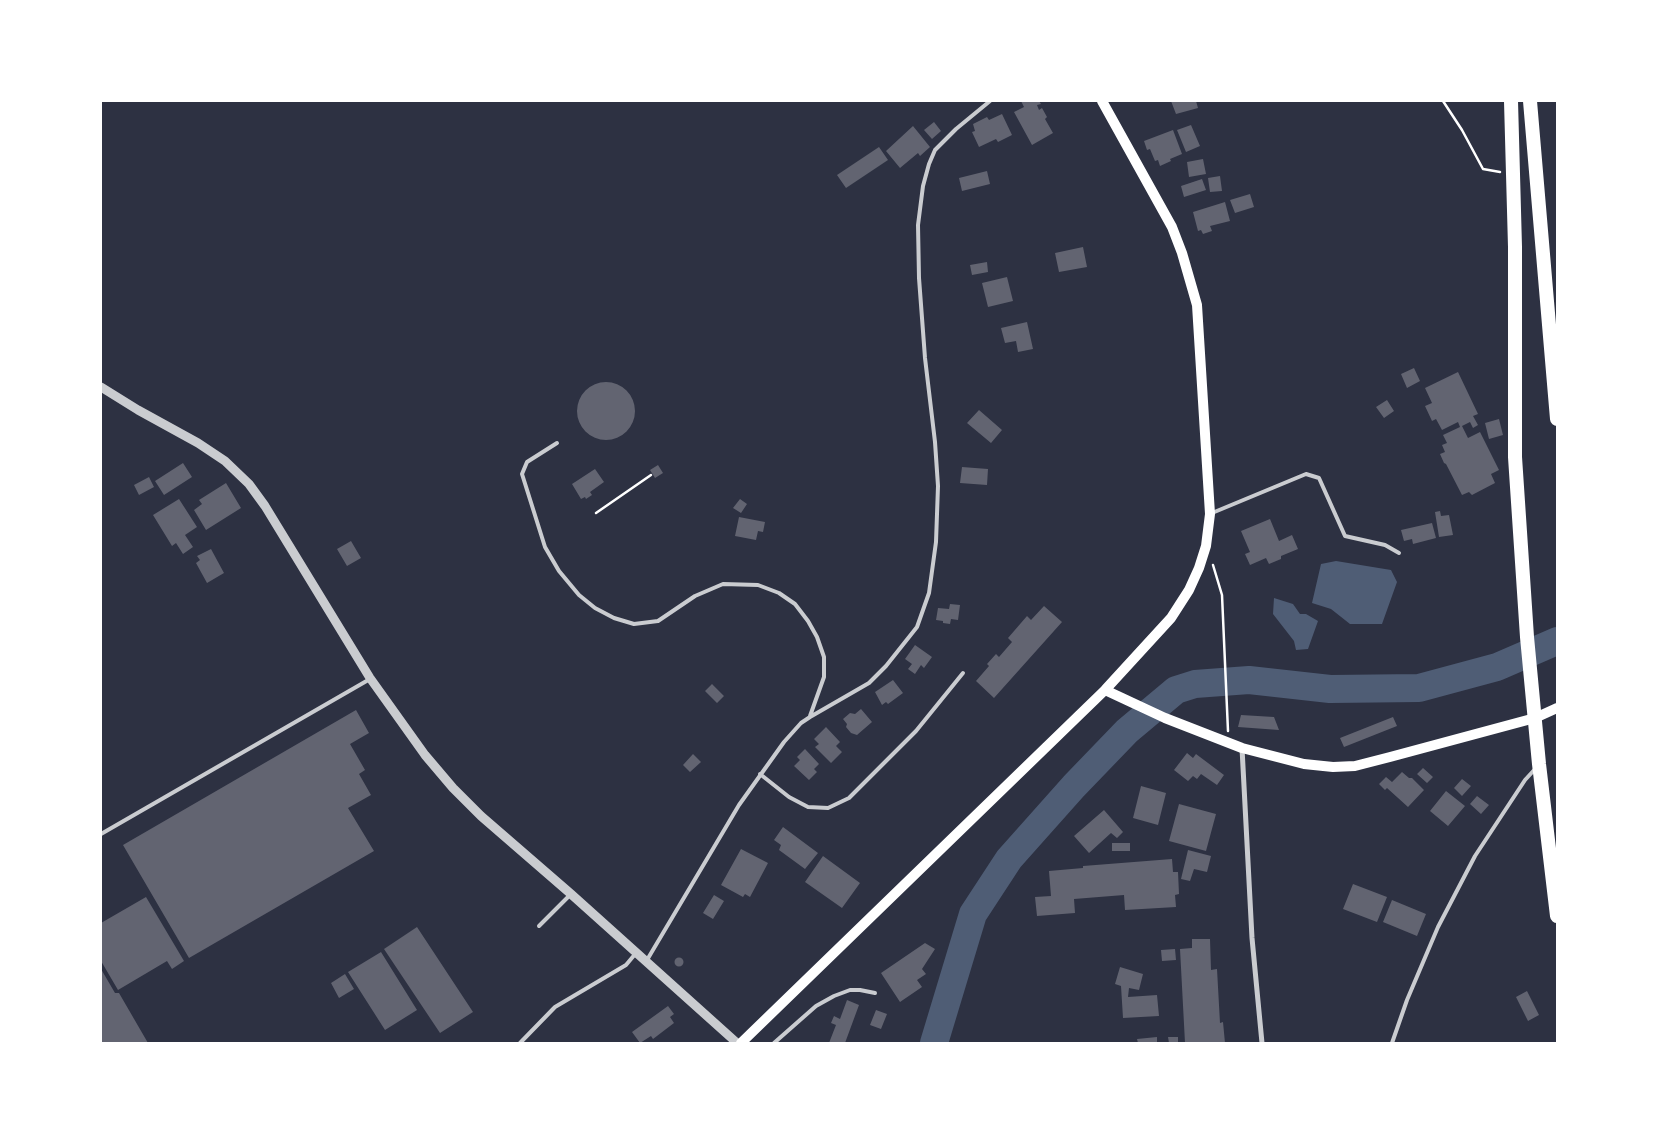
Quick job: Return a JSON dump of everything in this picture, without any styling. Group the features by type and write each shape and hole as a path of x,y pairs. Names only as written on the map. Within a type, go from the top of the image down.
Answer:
{"highway":[{"path":"1511,101 1515,247 1515,457 1539,764 1557,916"},
{"path":"1530,101 1557,419"}],"main road":[{"path":"742,1042 1104,690 1172,618 1199,568 1206,546 1210,514 1198,305 1172,226 1102,101"},
{"path":"1104,690 1165,718 1242,748 1304,764 1333,767 1355,766 1535,718 1557,708"}],"street":[{"path":"101,387 204,447 225,461 249,484 265,506 370,678 425,755 454,788 481,816 646,962 742,1042"},
{"path":"1242,748 1252,938 1262,1043"}],"lane":[{"path":"646,962 739,805 784,742 801,723 869,683 886,666 916,627 929,592 936,542 938,486 936,442 925,358 919,278 918,225 923,186 928,164 935,150 956,129 990,101"},
{"path":"557,443 528,462 522,474 545,547 559,571 579,595 595,608 614,618 634,624 658,621 695,596 723,584 758,585 779,593 795,604 808,621 817,637 824,657 824,677 810,717"},
{"path":"1210,514 1306,474 1319,478 1345,536 1385,545 1398,553"},
{"path":"760,774 790,797 808,807 828,808 849,798 916,731 963,673"},
{"path":"101,834 370,678"},
{"path":"1392,1043 1407,1000 1438,926 1475,856 1525,780 1539,764"},
{"path":"539,926 571,894"},
{"path":"520,1043 555,1006 626,965 636,953"},
{"path":"774,1043 816,1006 834,996 850,990 875,993"}],"path":[{"path":"1443,101 1462,130 1483,169 1513,175"},
{"path":"596,513 650,475"},
{"path":"1206,546 1222,595 1228,742"}],"water":[{"path":"1336,561 1391,570 1397,582 1382,624 1350,624 1331,609 1312,603 1321,564"},
{"path":"1274,598 1293,604 1300,614 1306,614 1318,621 1308,649 1296,650 1294,641 1273,614"}],"building":[{"path":"1021,101 1039,101 1041,104 1037,105 1039,110 1042,108 1047,117 1045,119 1053,133 1032,145 1014,112 1024,107"},
{"path":"1171,101 1196,101 1198,108 1176,114"},
{"path":"1002,114 1012,135 998,142 996,139 979,147 972,132 975,131 973,124 987,117 989,120"},
{"path":"934,122 941,131 932,139 924,130"},
{"path":"1191,125 1200,146 1186,152 1177,130"},
{"path":"913,126 930,147 920,156 918,153 900,168 886,151"},
{"path":"1173,130 1182,154 1160,166 1158,160 1155,161 1150,149 1147,150 1144,141"},
{"path":"879,147 888,160 846,188 837,175"},
{"path":"1203,159 1206,174 1189,177 1187,162"},
{"path":"987,171 990,184 962,191 959,178"},
{"path":"1220,176 1222,191 1210,192 1208,178"},
{"path":"1202,179 1206,190 1184,197 1181,186"},
{"path":"1250,194 1254,207 1235,213 1230,200"},
{"path":"1225,202 1230,221 1210,226 1212,231 1203,234 1201,230 1198,231 1193,212"},
{"path":"1083,247 1087,267 1059,272 1055,253"},
{"path":"987,262 988,272 972,275 970,265"},
{"path":"1007,277 1013,301 988,307 982,283"},
{"path":"1027,322 1033,349 1018,352 1016,341 1005,343 1001,328"},
{"path":"1414,368 1420,381 1407,388 1401,374"},
{"path":"1458,372 1478,414 1473,416 1478,425 1473,428 1470,422 1462,426 1468,438 1480,432 1499,470 1491,474 1495,483 1472,495 1469,492 1462,495 1440,454 1445,452 1442,445 1447,443 1443,435 1460,427 1458,422 1442,430 1436,419 1432,421 1425,406 1432,403 1425,388"},
{"path":"600,382 612,382 627,390 635,405 635,417 627,432 612,440 600,440 585,432 577,417 577,405 585,390"},
{"path":"1387,400 1394,411 1384,418 1376,407"},
{"path":"979,410 1002,430 991,443 967,423"},
{"path":"1499,419 1503,435 1489,439 1485,423"},
{"path":"183,463 192,477 164,495 155,481"},
{"path":"658,465 663,473 655,478 650,470"},
{"path":"962,467 988,469 987,485 960,483"},
{"path":"595,469 604,482 590,492 592,495 586,499 585,497 581,499 572,484"},
{"path":"149,477 154,487 139,495 134,485"},
{"path":"226,483 241,508 206,530 194,510 202,504 199,500"},
{"path":"179,499 197,527 185,535 193,547 183,554 176,543 172,546 153,515"},
{"path":"740,499 747,504 741,513 733,508"},
{"path":"1440,511 1441,516 1449,515 1453,535 1439,537 1435,512"},
{"path":"739,517 765,522 763,532 758,531 756,540 735,536"},
{"path":"1270,519 1279,541 1292,535 1298,549 1281,556 1281,559 1269,564 1266,558 1250,565 1245,554 1250,552 1241,531"},
{"path":"1432,523 1436,538 1413,544 1412,539 1404,541 1401,530"},
{"path":"351,541 361,558 347,566 337,549"},
{"path":"211,549 224,573 207,583 196,563 200,560 197,556"},
{"path":"950,604 960,605 958,620 951,619 950,624 936,620 938,608 949,609"},
{"path":"1044,606 1062,622 994,698 976,681 989,666 987,664 996,654 999,657 1012,642 1008,638 1027,616 1031,620"},
{"path":"915,645 932,657 924,668 921,665 915,674 908,669 912,664 905,659"},
{"path":"893,680 903,693 888,704 886,702 882,705 875,692"},
{"path":"712,684 724,696 717,703 705,691"},
{"path":"861,709 872,722 857,735 851,733 843,719 850,713 855,714"},
{"path":"356,710 369,733 350,744 365,770 359,774 371,795 348,808 374,851 189,958 123,845"},
{"path":"1241,715 1274,717 1279,730 1238,727"},
{"path":"1393,717 1397,726 1344,747 1340,738"},
{"path":"826,727 840,742 836,746 842,752 831,763 815,747 819,744 814,739"},
{"path":"805,749 819,764 814,769 817,772 809,780 794,766 800,760 797,757"},
{"path":"1187,753 1193,758 1196,754 1224,775 1217,785 1201,774 1197,779 1193,776 1188,781 1174,770"},
{"path":"693,754 701,762 690,772 683,765"},
{"path":"1423,768 1433,777 1427,783 1417,774"},
{"path":"1402,772 1409,778 1412,778 1424,790 1408,807 1387,788 1385,790 1379,784 1386,777 1392,782"},
{"path":"1462,779 1471,786 1462,796 1454,788"},
{"path":"1141,786 1166,793 1158,825 1133,818"},
{"path":"1446,791 1465,806 1448,826 1430,811"},
{"path":"1477,796 1489,805 1481,814 1470,804"},
{"path":"1179,804 1216,814 1206,851 1169,841"},
{"path":"1104,810 1123,832 1117,838 1111,833 1089,853 1074,836"},
{"path":"783,827 818,853 805,869 779,850 781,845 774,840"},
{"path":"1112,843 1130,843 1130,851 1112,851"},
{"path":"741,849 768,863 750,897 745,894 743,897 721,885"},
{"path":"1188,850 1211,856 1207,872 1194,869 1190,881 1181,879"},
{"path":"823,856 860,883 842,908 805,882"},
{"path":"1172,859 1173,872 1178,872 1179,894 1175,895 1176,907 1125,910 1124,895 1074,899 1075,913 1037,916 1035,897 1051,896 1049,871 1083,868 1083,866"},
{"path":"1353,884 1387,897 1377,922 1343,909"},
{"path":"714,895 724,901 713,919 703,913"},
{"path":"146,897 184,961 172,969 167,961 118,990 101,961 101,923"},
{"path":"1392,900 1426,914 1417,936 1383,922"},
{"path":"417,927 473,1012 440,1033 384,949"},
{"path":"1192,939 1210,939 1211,970 1217,969 1220,1023 1223,1022 1225,1043 1185,1043 1180,949 1192,948"},
{"path":"925,943 935,949 922,969 926,974 917,980 922,987 900,1002 881,973"},
{"path":"1175,949 1176,960 1162,961 1161,950"},
{"path":"381,952 417,1010 385,1030 348,972"},
{"path":"679,958 683,962 679,966 675,962"},
{"path":"1120,967 1143,974 1139,990 1129,988 1128,997 1157,995 1159,1016 1123,1018 1121,986 1115,984"},
{"path":"101,969 115,993 119,993 148,1043 101,1043"},
{"path":"345,974 354,989 339,998 331,983"},
{"path":"1527,991 1539,1015 1528,1021 1516,997"},
{"path":"847,1000 859,1005 845,1043 829,1043 836,1025 831,1023 834,1016 840,1019"},
{"path":"668,1006 674,1014 670,1017 674,1023 653,1039 651,1036 640,1043 632,1032"},
{"path":"876,1010 887,1014 881,1029 870,1025"},
{"path":"1157,1037 1157,1043 1138,1043 1137,1039"},
{"path":"1168,1037 1178,1037 1178,1043 1169,1043"}],"waterway":[{"path":"934,1043 973,914 1009,859 1074,786 1127,731 1176,690 1195,684 1249,680 1330,689 1419,688 1497,667 1557,641"}]}
